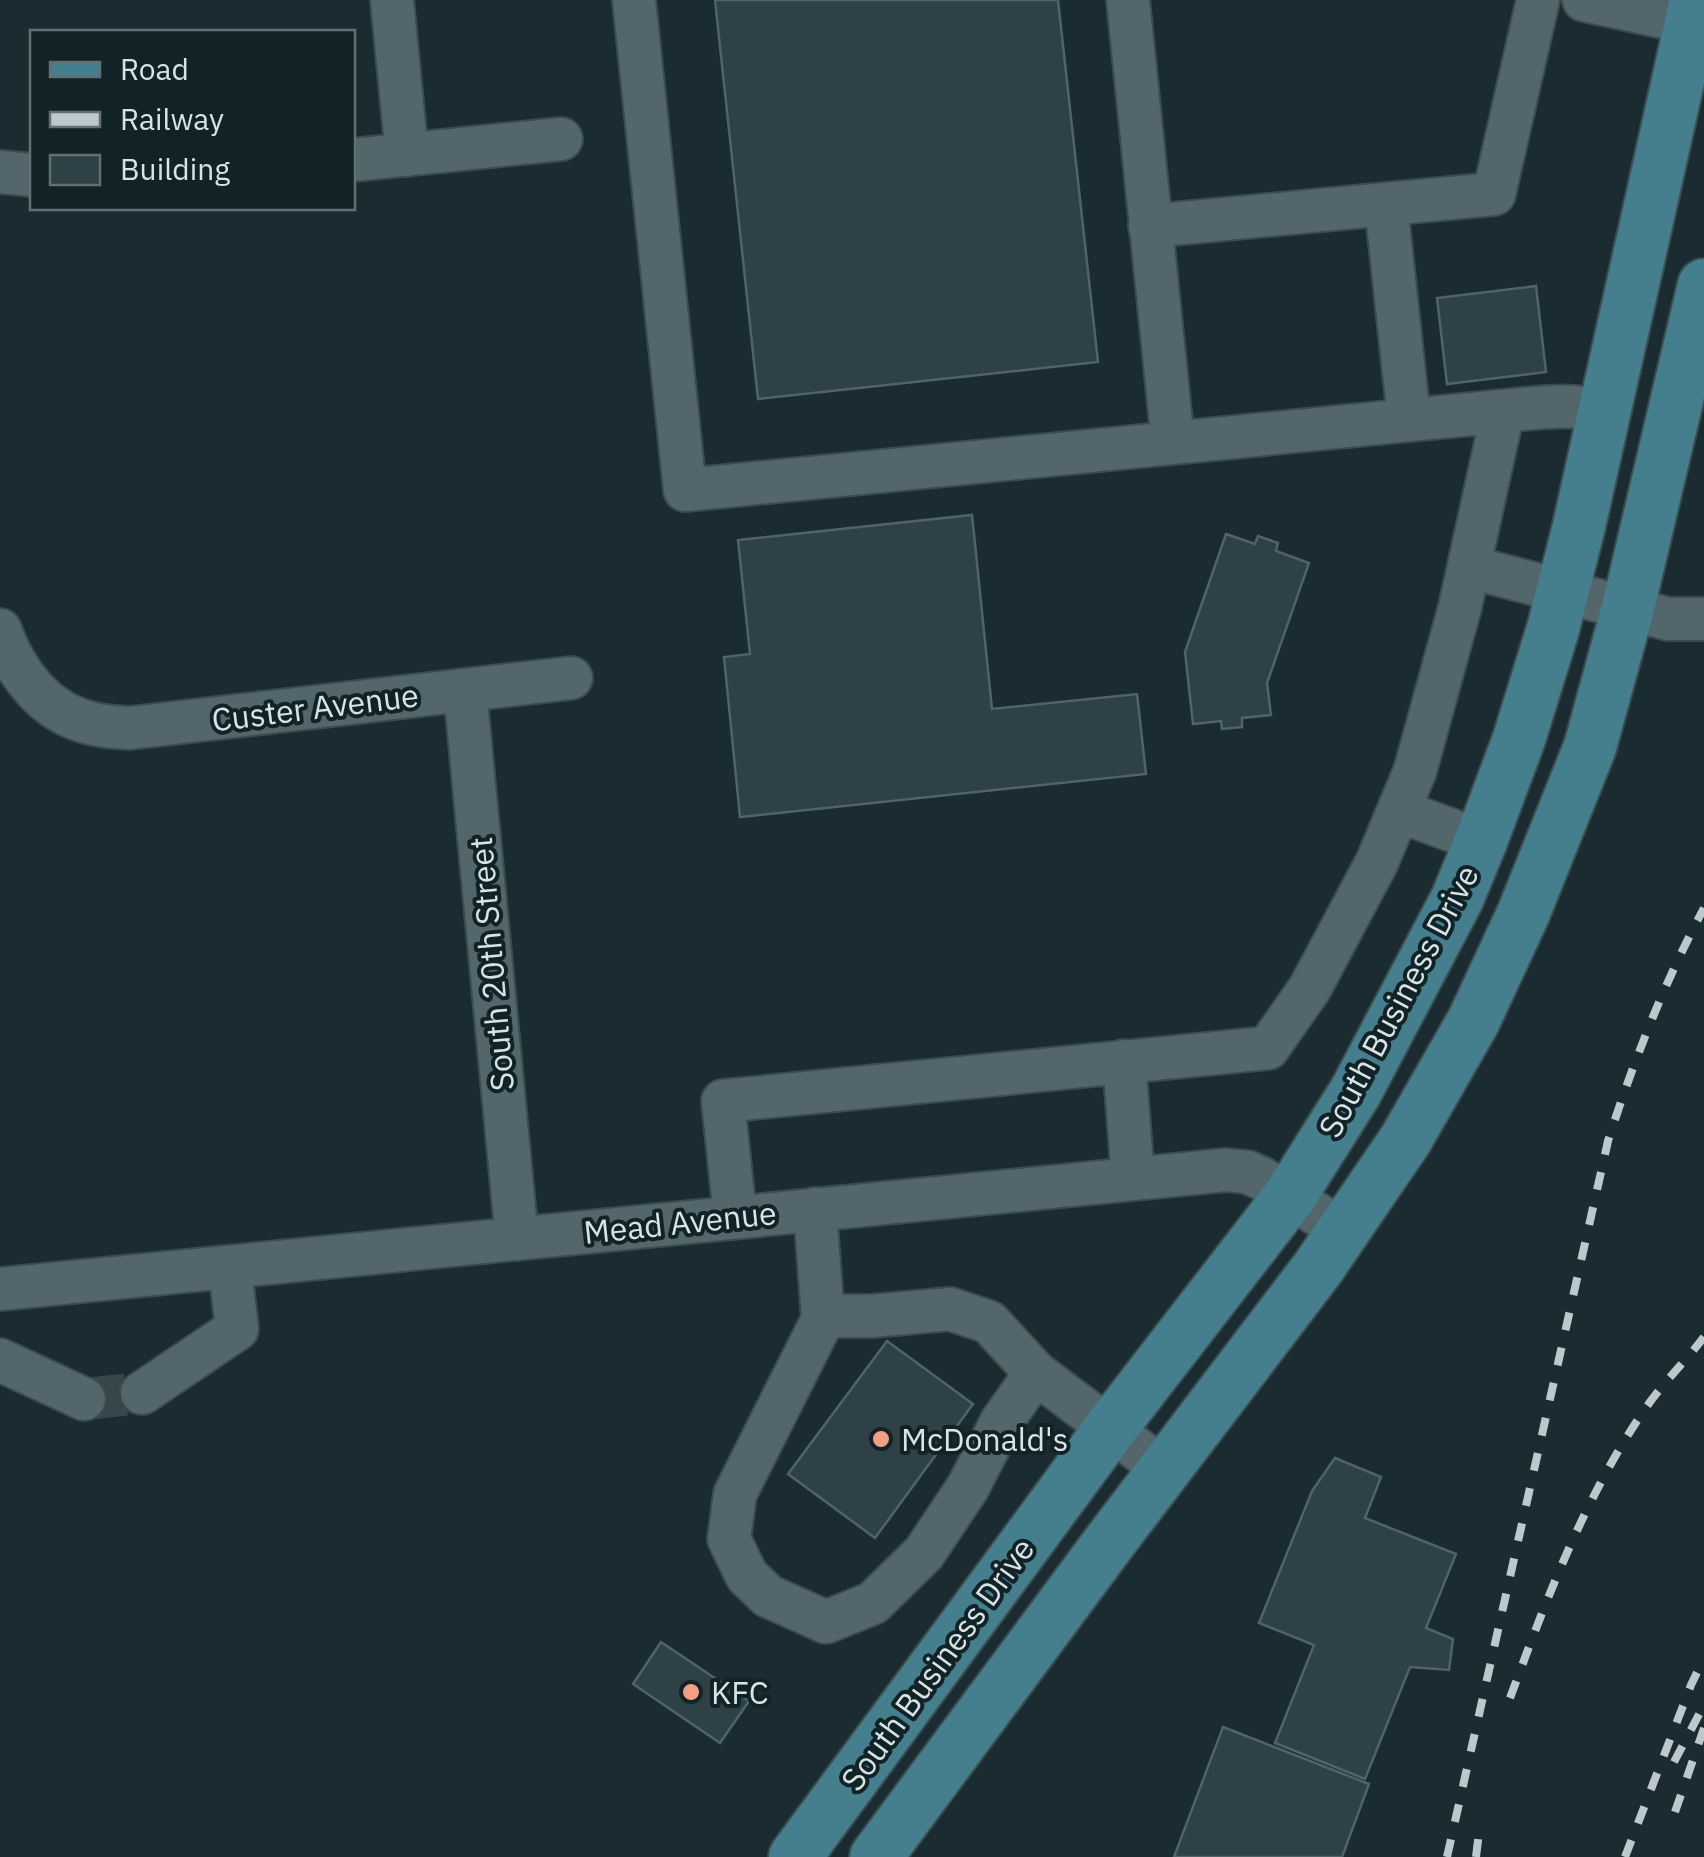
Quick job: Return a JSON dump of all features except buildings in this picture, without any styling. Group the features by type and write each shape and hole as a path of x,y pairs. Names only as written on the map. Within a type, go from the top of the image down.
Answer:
{"main road":[{"name":"South Business Drive","path":"795,1857 1110,1429 1290,1196 1343,1114 1457,899 1536,689 1604,412 1694,12"},
{"name":"South Business Drive","path":"876,1857 1292,1304 1423,1112 1474,1020 1511,942 1590,747 1628,608 1704,285"}],"street":[{"path":"392,0 407,155"},
{"path":"634,0 685,490 1503,411 1558,407 1604,412"},
{"path":"1142,0 1128,1 1172,443"},
{"path":"1150,226 1494,194 1538,0"},
{"path":"1584,0 1694,12"},
{"path":"355,160 560,139"},
{"path":"0,172 30,174"},
{"path":"1386,205 1409,419"},
{"path":"735,1216 724,1101 1268,1048 1310,988 1377,862 1414,771 1470,567 1503,411"},
{"path":"1470,567 1668,618 1704,618"},
{"name":"Custer Avenue","path":"0,630 9,656 30,687 60,711 90,724 130,728 571,678"},
{"name":"South 20th Street","path":"465,690 517,1239"},
{"path":"1398,811 1481,841"},
{"path":"1124,1061 1133,1178"},
{"name":"Mead Avenue","path":"0,1289 1224,1170 1240,1170 1261,1178 1343,1231"},
{"path":"815,1209 822,1316 735,1494 729,1539 747,1576 768,1596 826,1622 873,1604 924,1552 968,1488 1002,1421 1036,1373"},
{"path":"142,1392 237,1329 230,1267"},
{"path":"822,1316 950,1310 989,1322 1036,1373 1166,1470"},
{"path":"0,1360 84,1399"}],"tunnel":[{"path":"84,1399 142,1393"}],"railway":[{"path":"1447,1857 1608,1141 1651,1022 1704,908"},
{"path":"1510,1698 1553,1586 1603,1478 1645,1409 1704,1337"},
{"path":"1625,1857 1704,1658"},
{"path":"1674,1762 1704,1705"},
{"path":"1675,1812 1704,1728"},
{"path":"1476,1857 1480,1824"}],"place":[{"name":"McDonald's","path":"881,1439"},
{"name":"KFC","path":"691,1692"}]}
